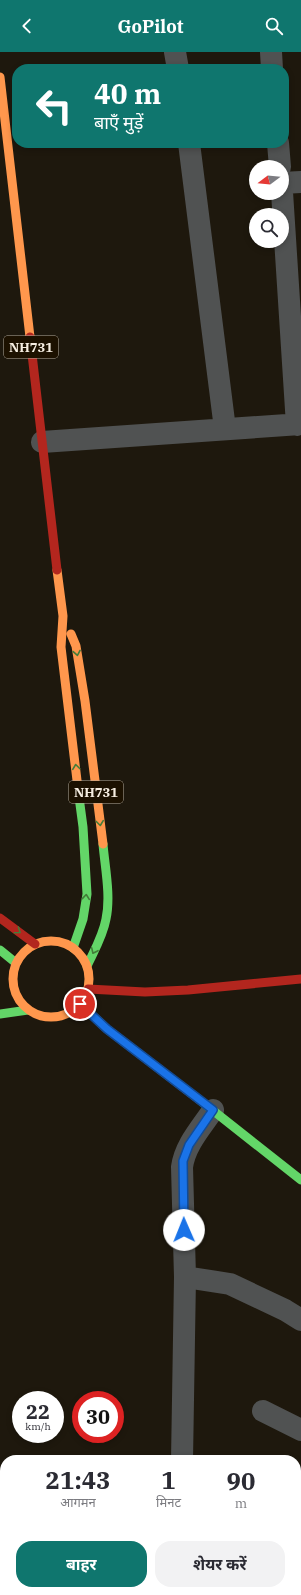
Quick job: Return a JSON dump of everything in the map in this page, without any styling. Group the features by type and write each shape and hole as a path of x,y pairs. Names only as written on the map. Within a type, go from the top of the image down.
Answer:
{"main road":[{"name":"NH731","path":"0,77 63,616 61,647 83,827 87,894 83,919 73,948"},
{"name":"NH731","path":"0,1014 28,1010 38,1016 55,1017 71,1012 80,1004 88,989 89,977 87,966 100,938 106,919 107,898 105,871 85,701 76,646 63,616"},
{"path":"0,918 35,944"},
{"path":"28,1010 19,1002 9,980 23,951 35,944 48,940 62,942 73,948 82,956 87,966"},
{"path":"0,950 16,963"},
{"path":"88,989 145,992 188,990 301,979"},
{"path":"80,1004 107,1029 301,1180"}],"street":[{"path":"175,52 177,64"},
{"path":"271,52 272,64"},
{"path":"190,148 225,429"},
{"path":"278,148 279,160"},
{"path":"289,183 301,182"},
{"path":"42,442 299,424 294,283 283,200"},
{"path":"182,1455 185,1277 183,1161 189,1145 213,1110"},
{"path":"185,1277 230,1284 285,1310 301,1320"},
{"path":"264,1411 301,1430"}],"traffic: fast":[{"path":"73,948 83,919 87,894 83,827 79,797"},
{"path":"87,966 103,931 106,919 108,891 103,844"},
{"path":"0,950 16,963"},
{"path":"0,1014 28,1010"},
{"path":"201,1101 301,1180"}],"traffic: slow":[{"path":"0,77 30,337"},
{"path":"57,570 63,616 61,647 79,797"},
{"path":"71,634 76,646 85,701 103,844"},
{"path":"44,941 58,941 72,947 83,958 89,972 89,979 89,986 86,994 78,1006 72,1011 58,1017 44,1017 30,1011 19,1000 13,986 13,972 19,958 30,947 44,941"},
{"path":"80,1004 107,1029 201,1101"}],"traffic: jam":[{"path":"30,337 57,570"},
{"path":"0,918 35,944"},
{"path":"88,989 145,992 188,990 301,979"}],"route":[{"path":"80,1004 107,1029 213,1110 189,1145 183,1161 184,1230"}]}
